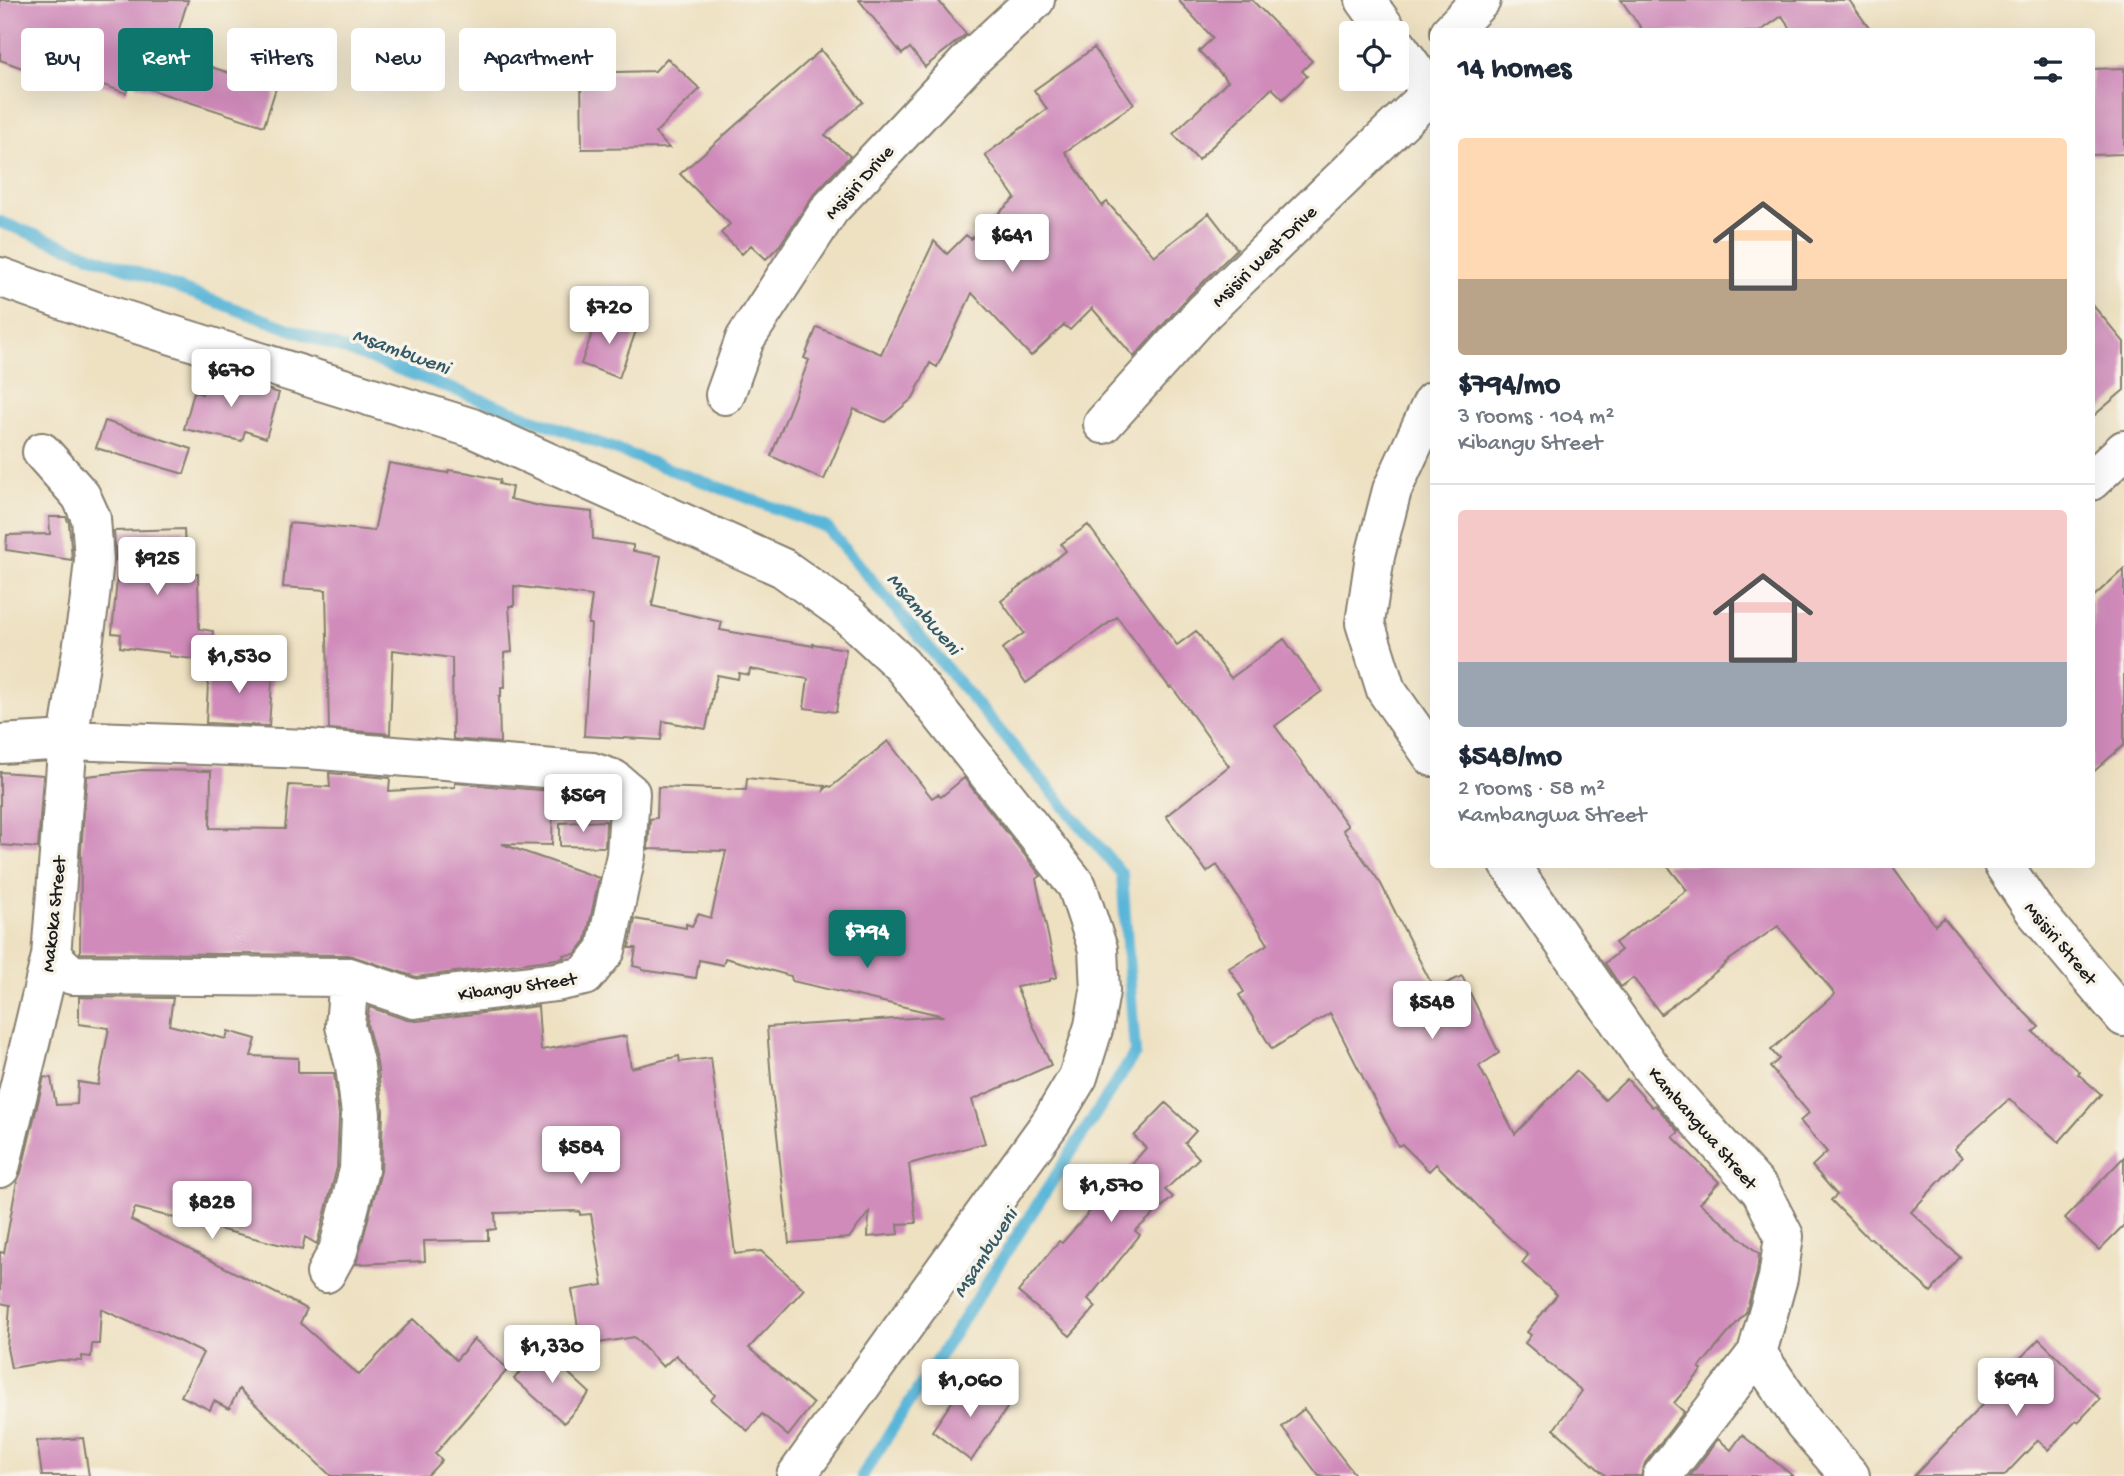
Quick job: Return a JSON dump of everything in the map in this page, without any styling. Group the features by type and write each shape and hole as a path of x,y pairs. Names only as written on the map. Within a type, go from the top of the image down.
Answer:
{"street":[{"name":"Msisiri Drive","path":"725,395 745,339 830,209 970,60 1035,0"},
{"path":"1365,0 1380,21"},
{"path":"1454,28 1481,0"},
{"name":"Msisiri West Drive","path":"1103,424 1421,70"},
{"path":"0,277 105,314 472,428 783,568 846,613 902,665 1077,886 1098,949 1100,990 1094,1026 1078,1077 1051,1122 796,1476"},
{"path":"1430,408 1392,490 1375,556 1365,623 1386,690 1430,753"},
{"path":"2095,477 2124,450"},
{"name":"Makoka Street","path":"0,1168 51,956 68,740 94,560 91,518 81,496 43,452"},
{"name":"Kibangu Street","path":"0,744 68,740 308,749 592,772 613,779 630,793 626,855 606,950 584,976 556,982 414,999 349,977 72,975 51,956"},
{"name":"Kambangwa Street","path":"1512,868 1652,1069 1761,1191 1784,1236 1778,1278 1757,1353 1662,1476"},
{"name":"Msisiri Street","path":"2006,868 2034,910 2112,978 2124,1017"},
{"path":"326,1273 338,1251 359,1170 361,1114 355,1066 345,1026 349,977"},
{"path":"1757,1353 1804,1423 1850,1476"}],"building":[{"path":"0,0 188,0 179,28 118,28 118,90 104,85 104,28 21,28 21,68 0,60"},
{"path":"859,0 938,0 966,34 925,67 910,48 902,54"},
{"path":"1178,0 1252,0 1312,61 1302,71 1307,76 1283,99 1272,88 1198,160 1173,134 1228,81 1199,51 1213,38"},
{"path":"1621,0 1849,0 1869,28 1790,28 1782,16 1765,28 1641,28"},
{"path":"1094,48 1134,104 1065,152 1102,206 1107,202 1154,256 1209,213 1237,249 1188,297 1134,357 1092,308 1070,330 1064,325 1031,356 972,293 937,367 930,363 913,398 885,422 854,409 824,480 771,456 809,360 804,358 817,327 881,354 934,241 947,254 966,235 971,239 1015,198 985,155 1047,109 1034,90"},
{"path":"821,50 863,102 825,135 850,156 814,194 780,245 766,259 751,245 742,254 721,233 730,224 680,174"},
{"path":"667,58 700,89 655,133 669,148 582,149 581,91 616,91 616,72 655,71"},
{"path":"213,68 227,72 227,91 275,91 264,126 155,91 213,91"},
{"path":"2124,68 2124,154 2095,155 2095,69"},
{"path":"2095,308 2124,342 2124,390 2095,415"},
{"path":"599,314 637,328 619,378 581,364"},
{"path":"208,371 279,393 266,438 245,431 242,441 184,429 194,392 202,394"},
{"path":"105,421 192,449 184,474 96,448"},
{"path":"389,463 448,473 449,470 470,473 500,480 499,484 512,487 510,499 544,507 592,512 593,539 633,545 633,551 661,556 652,606 722,622 720,630 846,649 836,712 804,708 808,679 750,669 749,675 739,673 738,679 717,675 706,729 663,721 661,740 584,736 591,624 588,624 592,596 514,586 514,606 509,606 512,652 504,653 505,687 501,687 499,696 500,743 453,739 452,658 393,650 390,734 329,729 326,590 283,587 289,523 374,531"},
{"path":"49,517 66,517 69,523 72,560 6,550 7,535 50,534"},
{"path":"1088,525 1177,645 1196,631 1231,678 1284,639 1322,691 1275,726 1348,826 1343,830 1381,884 1434,989 1462,976 1499,1053 1479,1066 1515,1134 1576,1071 1605,1100 1627,1079 1679,1132 1673,1137 1719,1182 1700,1203 1759,1254 1757,1273 1746,1312 1699,1368 1702,1370 1674,1403 1684,1412 1645,1463 1641,1476 1606,1476 1554,1429 1582,1391 1525,1343 1531,1335 1527,1332 1557,1295 1522,1263 1528,1255 1436,1164 1429,1171 1402,1144 1398,1146 1330,1013 1272,1049 1239,995 1244,992 1229,968 1268,944 1217,865 1207,872 1166,816 1229,766 1172,687 1170,688 1117,617 1026,683 1002,649 1024,633 1001,601 1066,551 1061,544"},
{"path":"184,529 185,551 155,555 155,562 176,561 177,574 198,574 199,629 213,631 210,661 120,647 121,634 112,633 119,559 116,560 114,531"},
{"path":"2124,569 2124,745 2095,770 2095,595"},
{"path":"209,664 273,668 269,726 206,723"},
{"path":"888,741 932,798 938,794 941,797 964,778 1041,876 1036,879 1057,977 1050,981 1016,987 1051,1065 972,1100 985,1143 909,1164 916,1223 898,1224 899,1234 868,1237 869,1212 849,1238 789,1243 767,1027 944,1016 792,981 791,976 725,958 723,965 699,960 696,978 642,970 633,966 636,948 629,948 635,919 686,928 686,924 692,926 698,914 711,918 726,851 648,849 650,819 657,818 658,787 746,790 747,778 825,786 824,790"},
{"path":"142,770 211,771 210,828 285,829 289,785 330,787 329,773 390,778 389,791 455,787 455,783 553,791 552,845 502,844 599,878 586,940 575,954 563,955 564,958 416,977 349,955 80,953 81,851 87,776"},
{"path":"0,772 43,775 38,848 0,845"},
{"path":"606,821 605,847 560,846 560,823"},
{"path":"1669,868 1894,868 1935,925 1944,918 2002,989 2039,1027 2033,1032 2080,1072 2078,1074 2101,1094 2059,1142 2009,1099 1954,1149 1962,1157 1911,1212 1960,1257 1931,1292 1869,1239 1831,1200 1837,1195 1812,1166 1827,1152 1800,1121 1809,1113 1770,1067 1779,1059 1771,1050 1835,994 1778,926 1725,963 1661,1014 1633,978 1621,987 1605,963 1621,950 1615,943 1687,890"},
{"path":"79,997 173,998 169,1025 226,1039 228,1031 256,1039 251,1056 298,1058 298,1073 334,1073 339,1115 337,1167 317,1244 305,1237 302,1250 135,1208 131,1220 307,1309 300,1323 359,1375 413,1319 456,1360 474,1339 508,1369 435,1454 442,1460 427,1476 331,1476 239,1389 229,1409 214,1401 210,1410 181,1396 203,1353 160,1332 101,1309 99,1344 92,1344 91,1357 82,1356 82,1361 60,1360 11,1368 7,1348 10,1305 0,1303 0,1252 4,1253 17,1181 44,1077 51,1078 56,1105 77,1104 78,1082 98,1085 109,1028 79,1024"},
{"path":"538,1006 541,1050 626,1036 631,1068 679,1056 680,1062 711,1058 735,1254 761,1251 804,1289 749,1348 813,1404 788,1436 762,1414 748,1431 711,1400 715,1395 676,1355 663,1367 634,1337 581,1346 572,1290 603,1285 591,1214 580,1215 580,1212 574,1211 495,1213 496,1229 488,1230 488,1240 424,1241 425,1261 356,1264 381,1171 383,1111 377,1063 367,1024 369,1007 417,1021"},
{"path":"1166,1103 1196,1131 1185,1143 1199,1158 1165,1190 1173,1197 1135,1231 1140,1235 1088,1299 1096,1307 1070,1336 1018,1292 1059,1241 1062,1243 1146,1148 1134,1136"},
{"path":"2124,1157 2124,1225 2099,1250 2065,1218"},
{"path":"2039,1339 2100,1399 2048,1450 2038,1440 2004,1476 1914,1476 2004,1382 2001,1378"},
{"path":"540,1347 590,1393 564,1423 514,1379"},
{"path":"969,1377 1009,1405 971,1461 932,1431"},
{"path":"1304,1409 1356,1476 1319,1476 1282,1427"},
{"path":"1742,1435 1793,1476 1690,1476 1718,1439 1731,1450"},
{"path":"83,1438 89,1476 42,1476 37,1441"}],"waterway":[{"name":"Msambweni","path":"0,222 826,527 1122,874 1135,1053 862,1476"}]}
